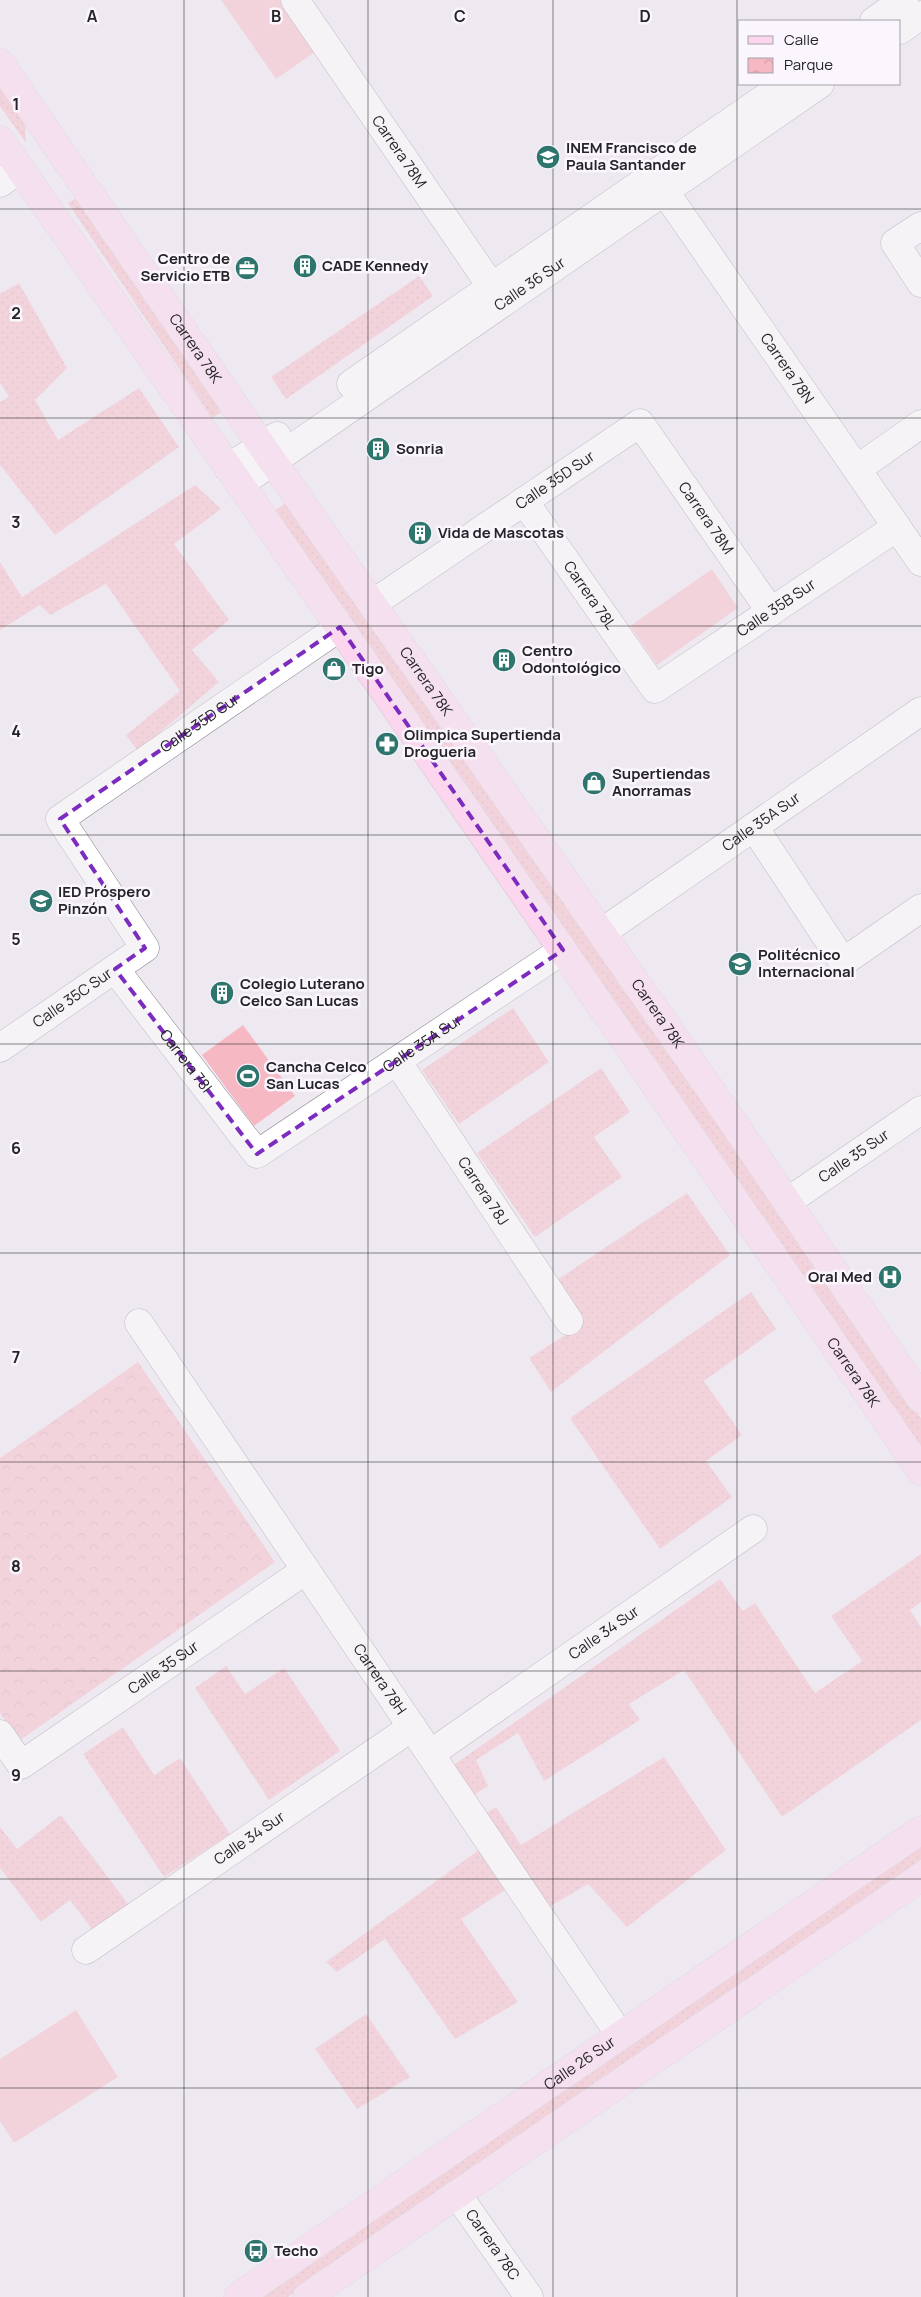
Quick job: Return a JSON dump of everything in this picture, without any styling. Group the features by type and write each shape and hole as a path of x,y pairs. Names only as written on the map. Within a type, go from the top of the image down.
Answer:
{"main road":[{"name":"Carrera 78K","path":"0,63 267,454 601,933 921,1399"},
{"path":"10,176 29,158 36,144 38,129 35,114"},
{"name":"Carrera 78K","path":"0,140 10,176 234,476 921,1471"},
{"name":"Calle 26 Sur","path":"238,2297 921,1830"},
{"path":"307,2297 921,1877"}],"street":[{"name":"Carrera 78M","path":"295,0 497,295"},
{"path":"875,20 904,0"},
{"path":"901,29 921,15"},
{"name":"Calle 36 Sur","path":"234,476 658,183 784,85"},
{"name":"Calle 36 Sur","path":"658,183 818,85"},
{"name":"Carrera 78N","path":"658,183 921,562"},
{"path":"921,226 895,243 921,283"},
{"name":"Carrera 78M","path":"640,423 770,612"},
{"name":"Calle 35D Sur","path":"372,604 640,423"},
{"path":"857,469 921,424"},
{"name":"Carrera 78L","path":"524,501 655,689"},
{"name":"Calle 35B Sur","path":"655,689 897,527"},
{"name":"Calle 35D Sur","path":"144,948 60,818 340,627"},
{"name":"Calle 35A Sur","path":"601,933 921,711"},
{"path":"754,827 843,962 921,908"},
{"name":"Calle 35C Sur","path":"0,1048 144,948"},
{"name":"Calle 35A Sur","path":"257,1154 563,950"},
{"name":"Carrera 78I","path":"115,969 257,1154"},
{"name":"Carrera 78J","path":"397,1061 569,1321"},
{"name":"Calle 35 Sur","path":"787,1202 921,1110"},
{"name":"Carrera 78H","path":"139,1323 620,2035"},
{"name":"Calle 34 Sur","path":"430,1754 753,1529"},
{"name":"Calle 35 Sur","path":"0,1734 21,1765 306,1570"},
{"name":"Calle 34 Sur","path":"86,1950 412,1727"},
{"name":"Carrera 78C","path":"457,2194 529,2297"}],"highlighted area":[{"path":"340,627 563,950 257,1154 115,969 145,948 60,819"}],"green space":[{"path":"221,0 284,0 318,50 276,79"},
{"path":"0,77 25,114 26,143 0,106"},
{"path":"81,195 227,409 212,418 68,203"},
{"path":"419,276 433,296 286,399 271,377"},
{"path":"19,283 67,368 35,400 58,440 139,388 179,447 55,535 0,465 0,402 9,397 0,383 0,294"},
{"path":"195,485 221,509 174,544 229,620 192,650 219,682 138,751 126,735 180,691 106,584 50,615 40,605 0,630 0,562 22,597"},
{"path":"289,501 921,1418 921,1446 275,510"},
{"path":"712,569 738,608 657,665 630,626"},
{"path":"513,1008 549,1062 459,1124 422,1070"},
{"name":"Cancha Celco San Lucas","path":"243,1025 295,1096 254,1126 202,1055"},
{"path":"601,1068 630,1112 594,1137 622,1177 535,1237 477,1153"},
{"path":"687,1193 730,1255 551,1392 529,1358 583,1324 554,1282"},
{"path":"751,1292 776,1329 704,1381 742,1435 706,1461 732,1497 660,1549 570,1418"},
{"path":"138,1362 275,1562 19,1741 0,1713 0,1458"},
{"path":"921,1554 921,1602 910,1610 921,1627 921,1720 782,1817 684,1670 629,1704 640,1720 544,1781 518,1733 476,1760 488,1786 471,1797 452,1766 720,1579 743,1611 755,1603 815,1693 862,1661 831,1616"},
{"path":"226,1666 245,1694 284,1668 340,1751 269,1800 195,1688"},
{"path":"123,1727 154,1775 180,1758 230,1834 164,1877 83,1754"},
{"path":"664,1757 726,1850 627,1927 588,1884 549,1907 483,1815 496,1807 521,1845"},
{"path":"61,1815 129,1905 94,1932 70,1900 41,1922 0,1868 0,1827 17,1849"},
{"path":"921,1841 921,1860 288,2297 258,2297"},
{"path":"480,1849 505,1890 461,1919 518,2002 455,2039 385,1939 337,1972 326,1962"},
{"path":"76,2010 118,2077 14,2143 0,2121 0,2059"},
{"path":"366,2014 410,2077 357,2109 315,2049"}],"place":[{"name":"INEM Francisco de Paula Santander","path":"548,157"},
{"name":"CADE Kennedy","path":"305,266"},
{"name":"Centro de Servicio ETB","path":"247,268"},
{"name":"Sonria","path":"378,449"},
{"name":"Vida de Mascotas","path":"420,533"},
{"name":"Centro Odontológico","path":"504,660"},
{"name":"Tigo","path":"334,669"},
{"name":"Olimpica Supertienda Drogueria","path":"387,744"},
{"name":"Supertiendas Anorramas","path":"594,783"},
{"name":"IED Próspero Pinzón","path":"41,901"},
{"name":"Politécnico Internacional","path":"740,964"},
{"name":"Colegio Luterano Celco San Lucas","path":"222,993"},
{"name":"Cancha Celco San Lucas","path":"248,1076"},
{"name":"Oral Med","path":"890,1277"},
{"name":"Techo","path":"256,2251"}]}
